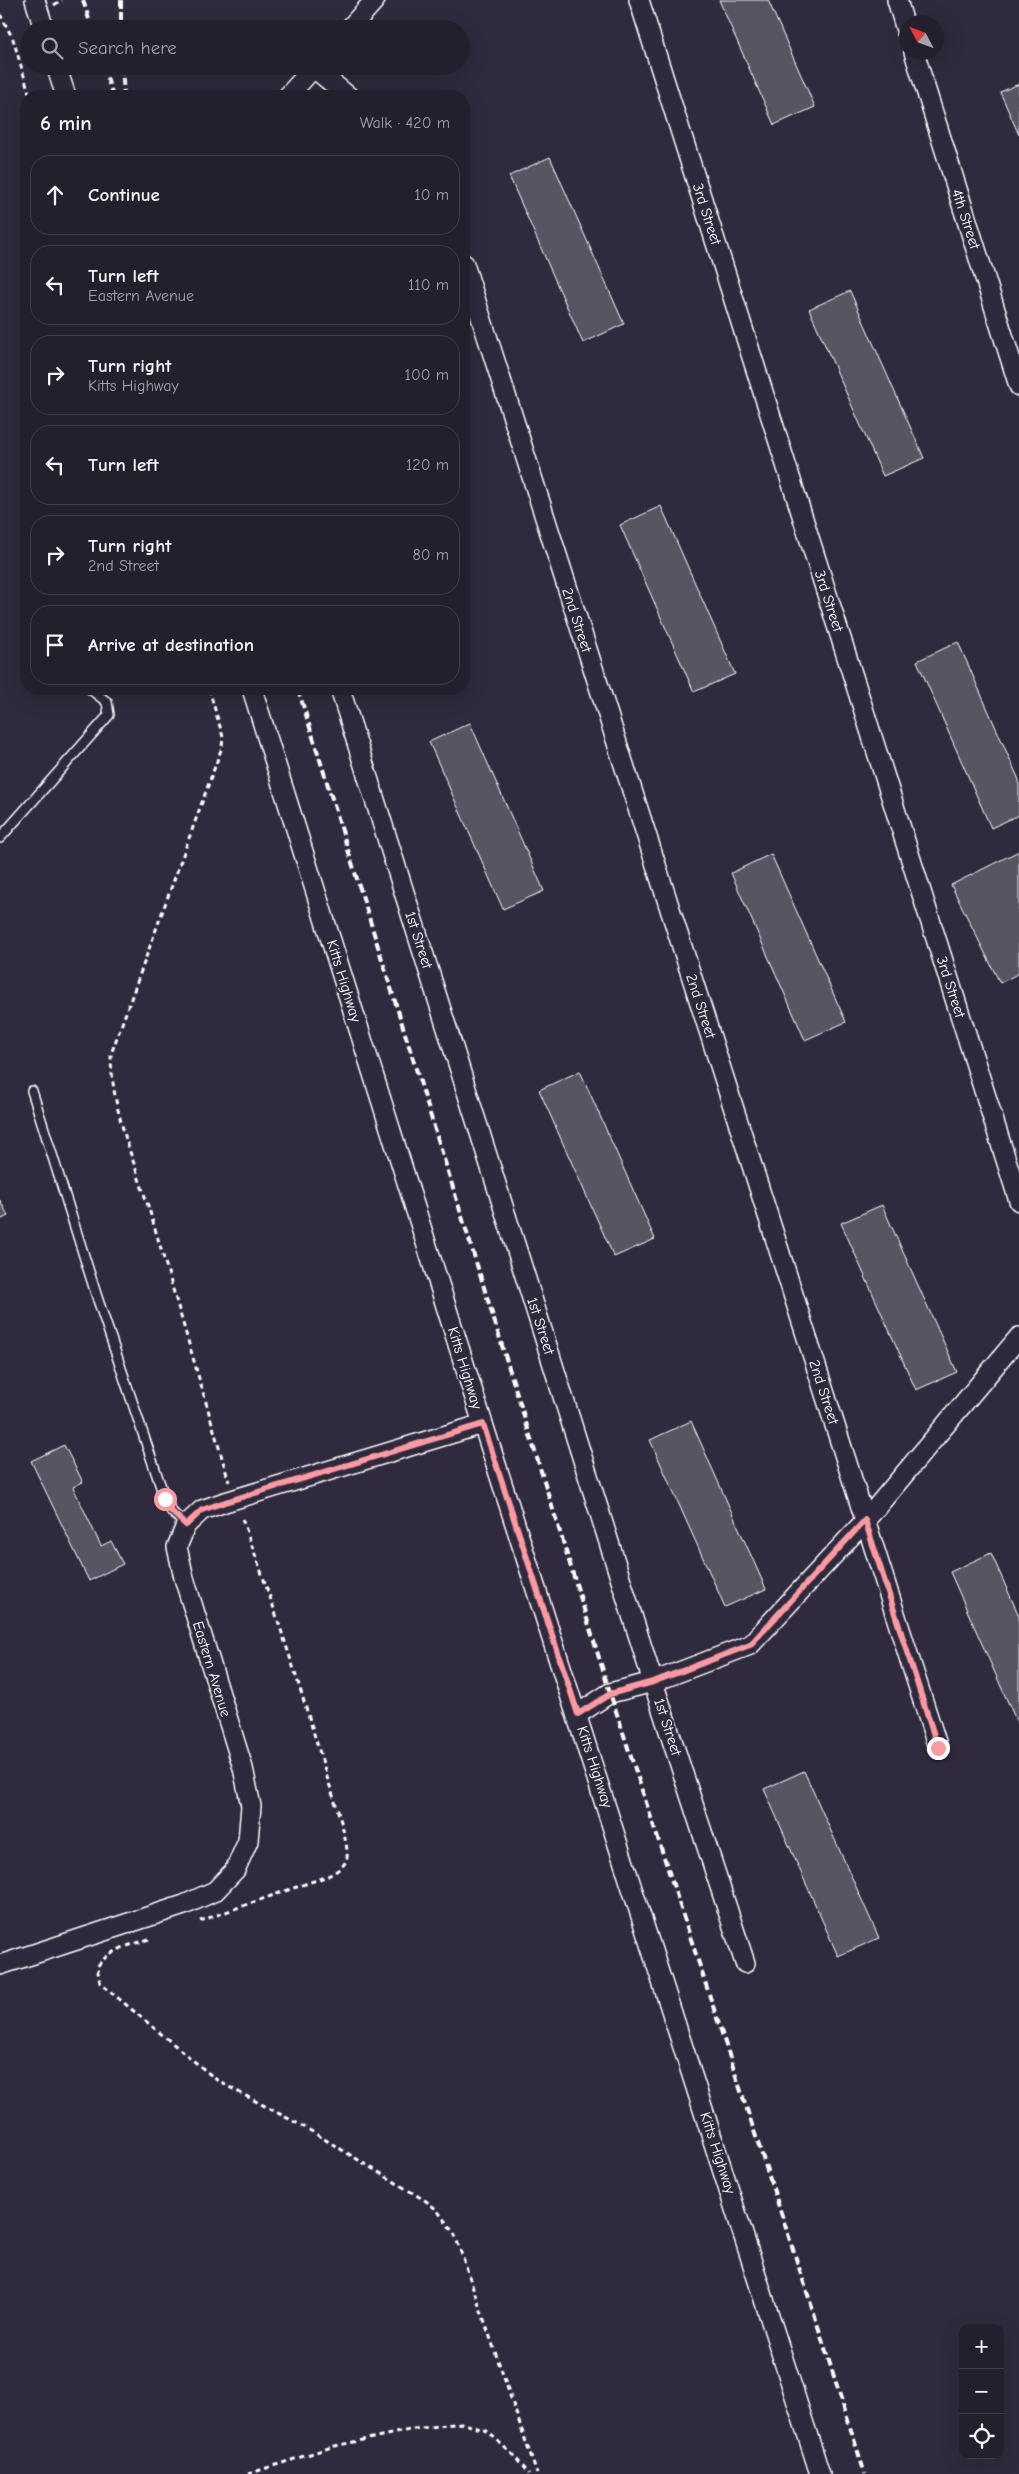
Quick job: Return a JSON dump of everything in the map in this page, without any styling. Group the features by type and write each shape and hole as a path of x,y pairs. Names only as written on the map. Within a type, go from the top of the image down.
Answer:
{"street":[{"path":"35,0 41,20"},
{"path":"357,20 375,0"},
{"name":"3rd Street","path":"639,0 1019,1201"},
{"path":"897,0 902,15"},
{"name":"4th Street","path":"917,60 1019,386"},
{"path":"59,75 64,90"},
{"path":"294,90 308,75"},
{"path":"324,75 341,90"},
{"name":"2nd Street","path":"470,283 938,1748"},
{"name":"Kitts Highway","path":"254,695 483,1424 578,1714 820,2474"},
{"name":"1st Street","path":"342,695 653,1682 745,1963"},
{"path":"578,1714 610,1694 653,1682 750,1645 865,1520 1019,1337"},
{"path":"186,1525 202,1510 234,1499 483,1424"},
{"name":"Eastern Avenue","path":"0,1965 184,1905 215,1891 235,1870 248,1841 251,1806 243,1768 184,1578 178,1547 186,1525"}],"lane":[{"path":"2,833 109,715 107,702 98,695"},
{"path":"32,1091 97,1297 165,1499 172,1512 186,1525"}],"path":[{"path":"0,14 13,40 20,63"},
{"path":"24,75 28,90"},
{"path":"196,1922 328,1876 340,1869 347,1860 346,1847 334,1798 296,1673 234,1499 146,1198 124,1133 111,1073 111,1054 222,747 223,737 211,695"},
{"path":"158,1935 111,1952 103,1958 97,1967 97,1976 100,1983 218,2081 306,2128 426,2201 437,2210 455,2235 537,2474"},
{"path":"248,2474 335,2446 414,2429 461,2423 487,2431 514,2456 529,2474"}],"building":[{"path":"719,0 768,0 815,107 774,125"},
{"path":"1019,84 1019,135 1000,92"},
{"path":"550,157 624,324 583,343 509,176"},
{"path":"850,291 924,458 883,476 809,309"},
{"path":"661,506 735,674 694,692 620,525"},
{"path":"958,642 1019,780 1019,815 991,828 917,661"},
{"path":"470,723 544,891 503,909 429,742"},
{"path":"1019,851 1019,973 1000,983 951,885"},
{"path":"771,854 846,1022 805,1040 731,873"},
{"path":"580,1071 655,1239 614,1257 539,1090"},
{"path":"0,1200 8,1216 0,1220"},
{"path":"882,1205 957,1372 916,1390 841,1223"},
{"path":"691,1421 766,1589 725,1607 650,1440"},
{"path":"64,1445 83,1482 73,1487 101,1546 111,1541 123,1564 89,1581 31,1461"},
{"path":"991,1553 1019,1616 1019,1727 950,1572"},
{"path":"804,1771 879,1938 838,1956 764,1789"}],"railway":[{"path":"83,0 89,20"},
{"path":"121,0 121,20"},
{"path":"106,75 111,90"},
{"path":"123,75 124,90"},
{"path":"300,695 610,1693 865,2474"}],"route":[{"path":"165,1499 172,1512 186,1525 202,1510 225,1502 483,1424 578,1714 610,1694 653,1682 750,1645 865,1520 938,1748"}]}
